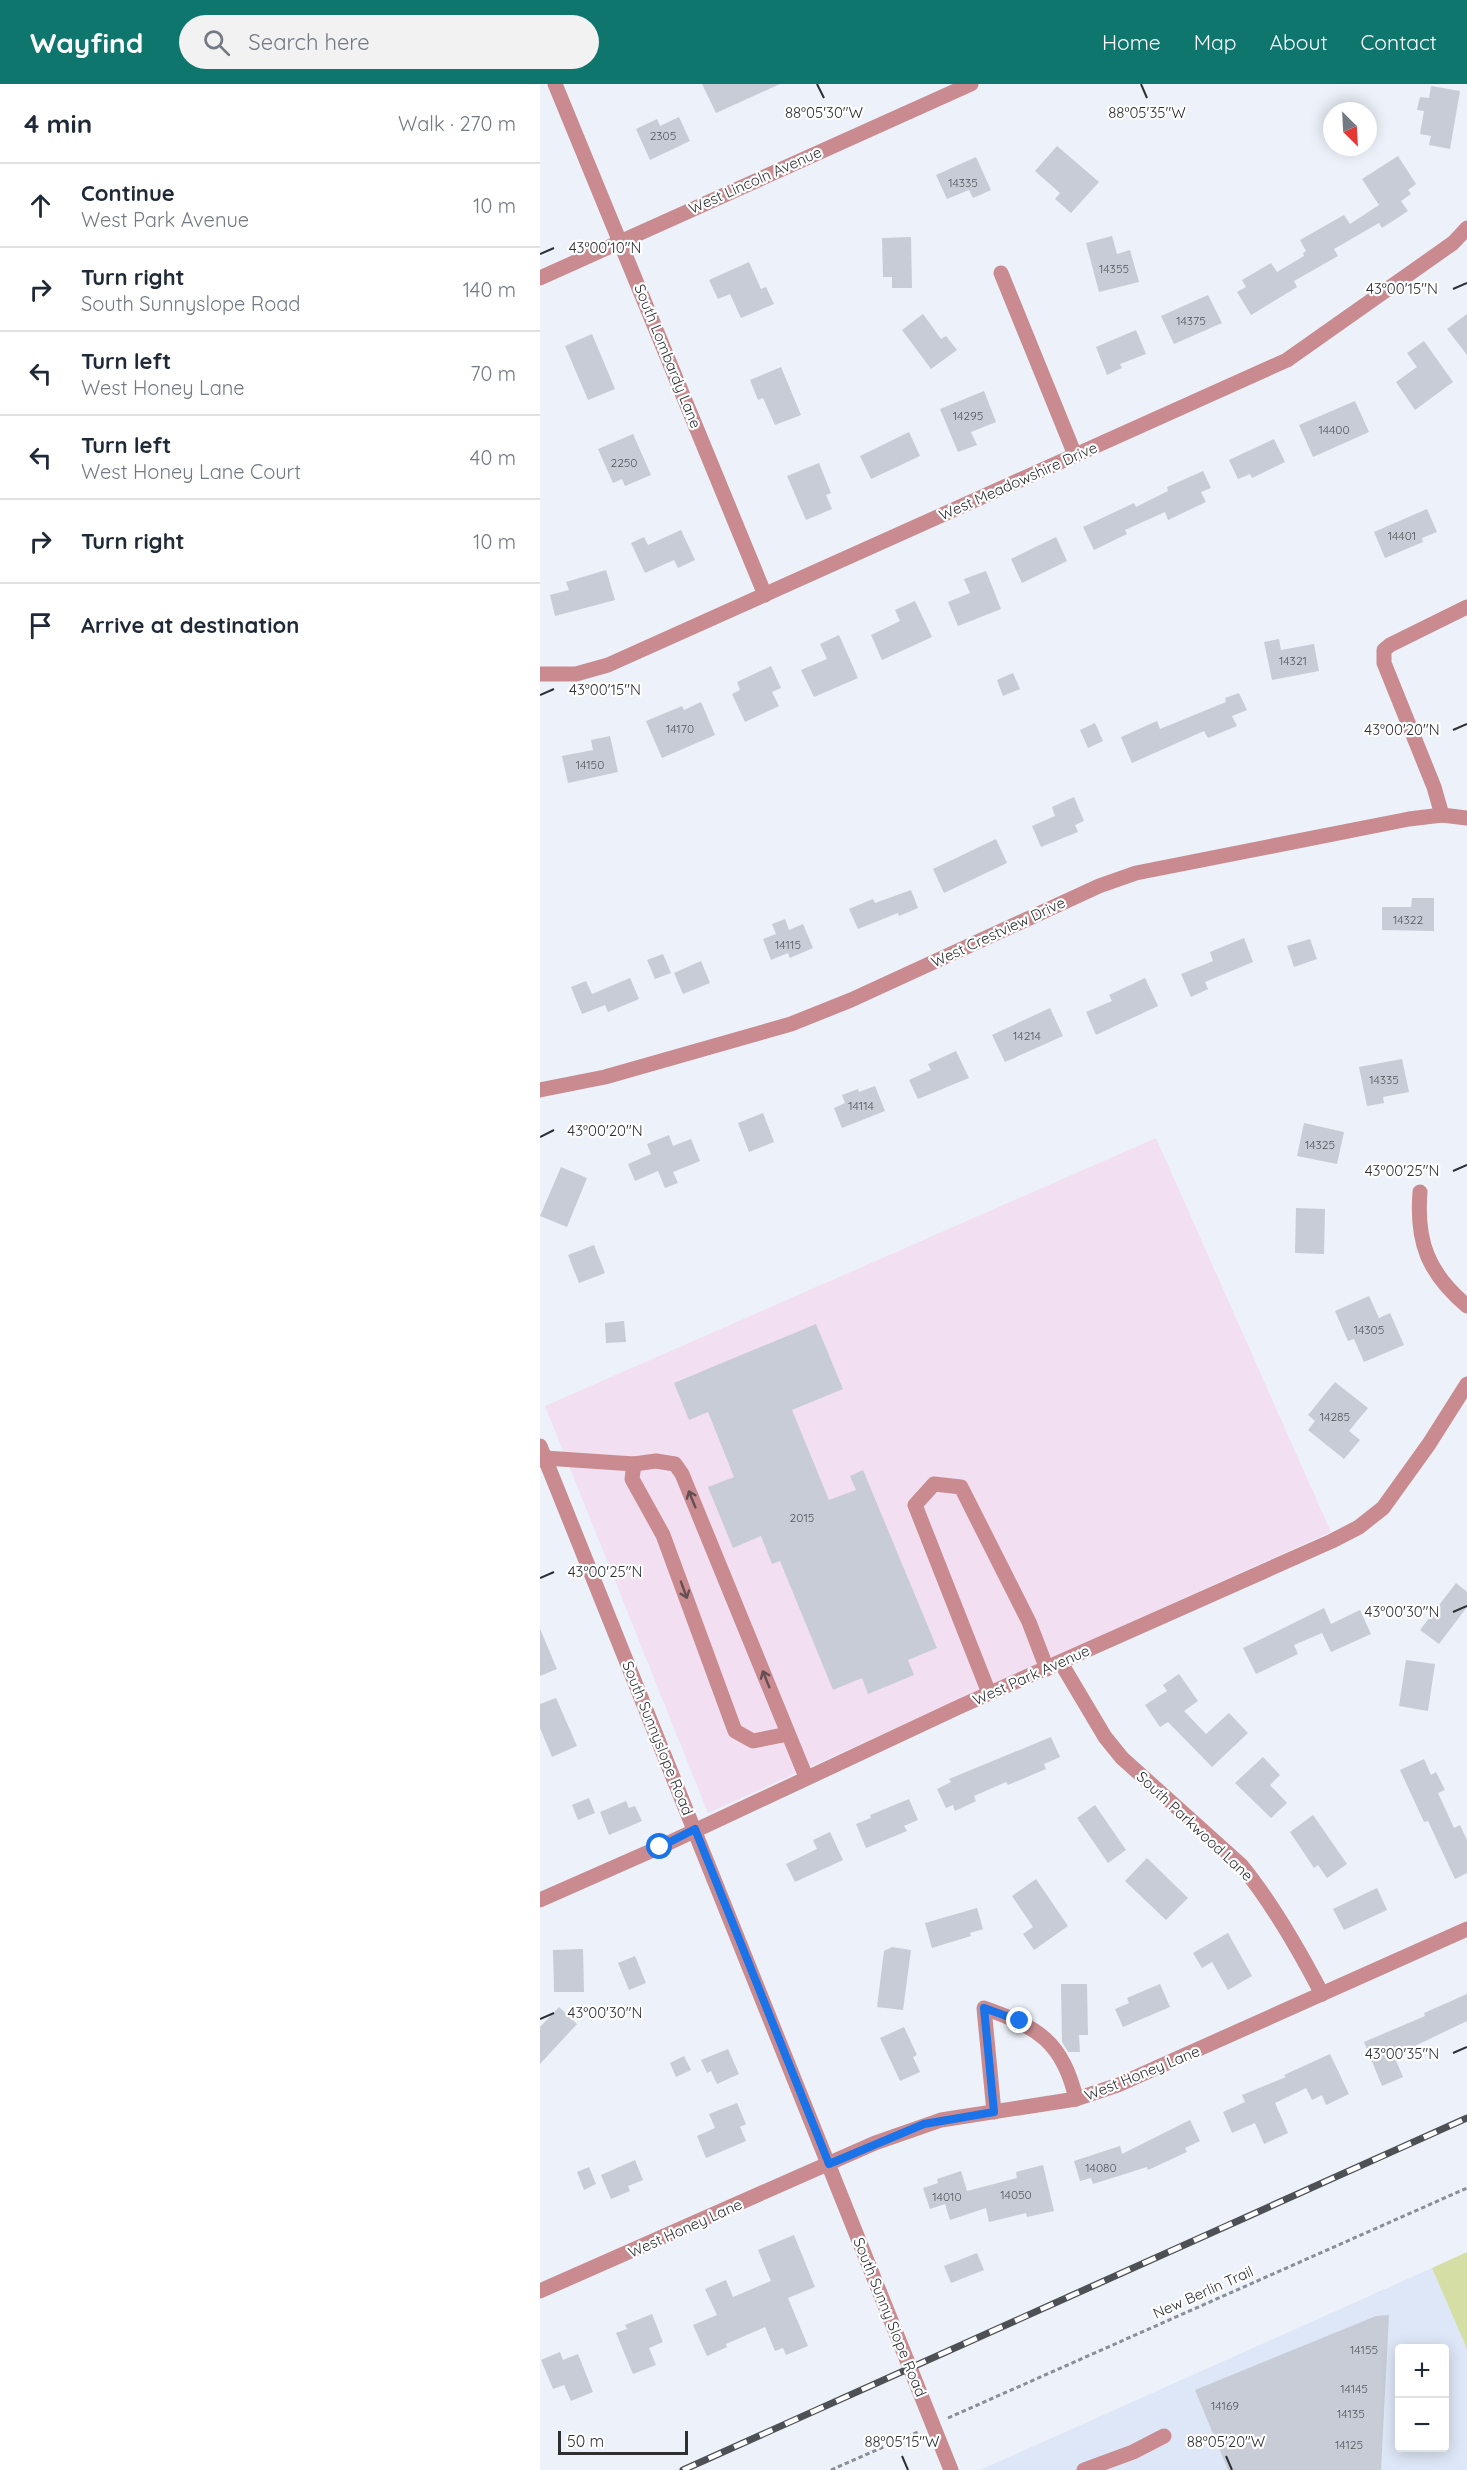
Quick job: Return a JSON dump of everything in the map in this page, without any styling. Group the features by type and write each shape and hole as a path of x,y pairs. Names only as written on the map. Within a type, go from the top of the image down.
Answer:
{"street":[{"name":"South Lombardy Lane","path":"555,84 765,595"},
{"name":"West Lincoln Avenue","path":"540,278 971,84"},
{"name":"West Meadowshire Drive","path":"540,674 576,674 600,667 1287,360 1453,243 1467,228"},
{"path":"1001,273 1075,455"},
{"path":"1442,815 1434,787 1390,683 1383,655 1384,650 1390,645 1467,607"},
{"name":"West Crestview Drive","path":"540,1090 605,1077 792,1024 851,1000 1099,886 1136,873 1398,821 1442,815 1467,818"},
{"path":"1420,1192 1420,1233 1426,1255 1435,1272 1467,1305"},
{"name":"West Park Avenue","path":"540,1900 660,1847 989,1693 1054,1666 1359,1527 1383,1508 1397,1491 1467,1384"},
{"path":"542,1454 634,1464 656,1461 675,1464 682,1474 783,1735 806,1777"},
{"name":"South Sunnyslope Road","path":"542,1454 829,2164"},
{"path":"634,1464 632,1479 663,1535 735,1731 753,1741 783,1735"},
{"name":"South Parkwood Lane","path":"989,1693 915,1505 934,1484 961,1487 1029,1622 1054,1666 1122,1758 1241,1865 1307,1965 1322,1994"},
{"name":"West Honey Lane","path":"540,2291 924,2124 1076,2099 1118,2085 1467,1929"},
{"path":"994,2112 984,2008 1020,2021 1040,2033 1058,2054 1071,2079 1076,2099"},
{"name":"South Sunny Slope Road","path":"829,2164 951,2470"},
{"path":"1084,2470 1133,2452 1164,2436"}],"path":[{"name":"New Berlin Trail","path":"950,2418 1467,2187"},
{"path":"831,2470 922,2430"}],"shaded area":[{"path":"1156,1138 1331,1532 708,1813 545,1406"},
{"path":"1432,2268 1467,2349 1467,2470 980,2470"}],"green space":[{"path":"1467,2252 1467,2349 1432,2268"}],"building":[{"path":"702,84 780,84 716,113"},
{"path":"1431,86 1460,91 1450,149 1429,145 1431,136 1420,134 1424,111 1417,110 1420,97 1429,98"},
{"path":"679,117 690,141 650,160 636,129 657,119 660,126"},
{"path":"1057,146 1099,182 1071,213 1055,199 1060,193 1035,171"},
{"path":"1398,156 1416,184 1408,190 1411,194 1401,201 1408,211 1382,228 1379,223 1334,249 1338,256 1294,281 1297,287 1251,315 1237,292 1246,287 1242,280 1271,263 1277,272 1304,256 1303,253 1306,251 1300,240 1344,215 1350,224 1379,205 1362,179"},
{"path":"976,157 991,190 973,198 969,190 947,199 936,175"},
{"path":"1112,236 1117,254 1130,250 1139,282 1099,292 1086,243"},
{"path":"911,237 912,288 892,288 892,277 883,277 882,238"},
{"path":"749,262 761,289 766,287 774,304 741,318 730,294 718,299 709,280"},
{"path":"1208,295 1222,323 1174,344 1161,316"},
{"path":"923,314 941,339 946,336 957,350 931,369 902,330"},
{"path":"1467,314 1467,355 1447,329"},
{"path":"1136,330 1146,354 1120,364 1122,368 1107,375 1096,347"},
{"path":"592,334 615,389 588,400 565,346"},
{"path":"1424,341 1453,382 1415,410 1396,382 1417,367 1407,353"},
{"path":"781,367 801,415 775,425 763,398 758,400 750,380"},
{"path":"984,391 996,422 971,432 977,445 958,452 940,409"},
{"path":"1355,401 1369,432 1313,457 1299,425"},
{"path":"909,432 920,456 871,479 860,456"},
{"path":"633,434 651,475 625,486 622,479 613,483 598,449"},
{"path":"1274,439 1285,462 1252,478 1250,474 1238,479 1229,460"},
{"path":"819,463 831,493 826,495 832,509 806,520 787,476"},
{"path":"1203,471 1211,488 1201,492 1206,502 1168,520 1165,512 1125,530 1127,534 1094,550 1083,527 1134,503 1136,507 1168,491 1167,487"},
{"path":"1427,509 1437,532 1422,538 1423,542 1385,558 1374,532"},
{"path":"681,530 695,560 678,568 674,560 645,573 631,543 644,537 648,545"},
{"path":"1056,537 1067,561 1022,583 1011,559"},
{"path":"606,570 615,600 555,616 550,595 569,590 566,582"},
{"path":"986,571 1001,609 958,626 948,602 970,593 964,579"},
{"path":"915,601 932,637 882,660 871,635 900,621 895,610"},
{"path":"839,635 858,678 814,697 801,670 827,659 820,644"},
{"path":"1279,639 1281,650 1314,644 1319,671 1272,680 1264,642"},
{"path":"771,666 781,688 772,692 779,706 745,722 732,694 740,690 737,682"},
{"path":"1013,673 1020,689 1003,696 997,680"},
{"path":"1239,693 1247,710 1232,716 1237,726 1208,738 1204,731 1132,763 1121,737 1157,721 1160,729 1226,702 1225,698"},
{"path":"701,702 715,735 662,758 646,721 682,706 684,710"},
{"path":"1095,723 1103,741 1088,748 1080,730"},
{"path":"610,736 618,772 568,783 562,756 593,750 591,740"},
{"path":"1074,797 1084,821 1075,825 1078,832 1041,847 1032,826 1055,816 1052,807"},
{"path":"996,839 1007,863 944,893 933,869"},
{"path":"911,890 918,908 899,916 898,913 858,929 849,909 873,899 875,903"},
{"path":"1412,898 1434,898 1434,931 1382,930 1382,907 1411,907"},
{"path":"785,919 789,930 803,924 813,948 790,958 788,953 771,960 763,939 776,934 772,924"},
{"path":"1244,938 1253,962 1205,982 1208,989 1191,997 1181,974 1213,961 1210,952"},
{"path":"1310,939 1317,959 1294,967 1287,946"},
{"path":"663,954 671,973 655,979 647,960"},
{"path":"701,961 710,983 683,994 674,973"},
{"path":"630,978 639,999 608,1012 605,1005 582,1014 571,987 586,981 592,994"},
{"path":"1145,978 1158,1006 1096,1035 1086,1012 1112,1001 1109,995"},
{"path":"1050,1008 1063,1036 1005,1062 992,1035"},
{"path":"956,1051 969,1078 918,1099 909,1080 931,1070 928,1064"},
{"path":"1402,1059 1409,1092 1383,1097 1384,1103 1367,1106 1359,1067"},
{"path":"875,1086 885,1111 842,1128 834,1108 845,1103 842,1095"},
{"path":"763,1113 774,1142 749,1152 738,1123"},
{"path":"1304,1123 1344,1132 1337,1164 1297,1156"},
{"path":"669,1135 673,1146 691,1139 700,1161 673,1172 678,1183 665,1188 658,1171 635,1181 628,1164 651,1154 647,1144"},
{"path":"561,1167 587,1178 567,1227 540,1216"},
{"path":"1296,1208 1325,1209 1324,1254 1295,1253"},
{"path":"594,1245 605,1273 579,1283 568,1255"},
{"path":"1369,1296 1379,1318 1390,1313 1404,1345 1364,1362 1354,1339 1348,1341 1335,1311"},
{"path":"624,1321 626,1342 606,1343 605,1323"},
{"path":"816,1324 843,1389 792,1410 829,1500 856,1490 850,1476 863,1470 937,1648 908,1660 914,1675 868,1694 862,1678 833,1690 780,1561 772,1564 761,1536 733,1548 708,1487 734,1477 708,1412 689,1420 674,1383"},
{"path":"1335,1382 1368,1408 1349,1431 1360,1440 1344,1459 1308,1430 1315,1421 1308,1415"},
{"path":"1456,1583 1467,1592 1467,1607 1439,1644 1420,1630"},
{"path":"1324,1608 1331,1624 1360,1610 1371,1634 1331,1652 1322,1633 1294,1645 1298,1654 1256,1674 1243,1648"},
{"path":"540,1629 557,1669 540,1676"},
{"path":"1406,1660 1435,1664 1428,1711 1399,1706"},
{"path":"1179,1674 1198,1701 1184,1711 1206,1734 1229,1713 1248,1733 1212,1767 1168,1722 1160,1727 1145,1705 1167,1691 1163,1685"},
{"path":"556,1698 577,1746 552,1757 540,1728 540,1704"},
{"path":"1051,1737 1060,1757 1044,1764 1046,1769 1008,1785 1006,1782 974,1796 976,1801 955,1811 953,1805 946,1808 937,1789 951,1782 949,1779"},
{"path":"1263,1757 1280,1775 1270,1785 1287,1803 1271,1818 1235,1783"},
{"path":"1424,1759 1431,1775 1436,1772 1445,1790 1438,1793 1454,1828 1460,1825 1467,1840 1467,1873 1455,1879 1428,1821 1424,1822 1400,1770"},
{"path":"589,1798 595,1813 578,1820 572,1805"},
{"path":"909,1799 918,1820 904,1826 907,1831 866,1848 856,1824 871,1818 870,1815"},
{"path":"626,1801 629,1808 635,1806 642,1821 609,1835 600,1812"},
{"path":"1095,1805 1126,1850 1108,1863 1077,1818"},
{"path":"1313,1815 1347,1864 1327,1878 1318,1865 1314,1868 1290,1832"},
{"path":"830,1832 843,1860 795,1882 786,1864 817,1849 813,1840"},
{"path":"1147,1858 1188,1898 1166,1920 1125,1881"},
{"path":"1036,1879 1068,1926 1034,1950 1023,1934 1033,1927 1012,1896"},
{"path":"1377,1888 1387,1910 1344,1930 1333,1909"},
{"path":"977,1908 983,1929 970,1933 971,1936 932,1948 925,1923"},
{"path":"1228,1933 1252,1976 1228,1990 1212,1962 1202,1968 1193,1953"},
{"path":"892,1947 911,1950 903,2010 877,2007 884,1951"},
{"path":"583,1949 584,1992 554,1992 553,1950"},
{"path":"635,1956 646,1983 629,1990 618,1963"},
{"path":"1061,1984 1087,1984 1088,2035 1079,2035 1080,2052 1068,2052 1062,2042"},
{"path":"1160,1984 1170,2007 1123,2027 1115,2009 1129,2003 1127,1998"},
{"path":"1467,1994 1467,2021 1394,2056 1403,2077 1382,2086 1364,2042 1425,2016 1424,2013"},
{"path":"559,2007 577,2024 540,2064 540,2027"},
{"path":"904,2027 917,2055 913,2057 920,2072 900,2081 880,2038"},
{"path":"728,2049 739,2074 717,2084 711,2071 707,2073 701,2060"},
{"path":"1330,2054 1349,2094 1326,2105 1322,2095 1312,2100 1306,2088 1275,2103 1288,2133 1264,2144 1255,2123 1232,2133 1223,2112 1245,2102 1242,2095 1286,2077 1284,2075"},
{"path":"684,2056 691,2070 676,2077 670,2063"},
{"path":"737,2103 746,2124 740,2127 746,2141 706,2158 697,2136 715,2128 709,2114"},
{"path":"1190,2120 1200,2141 1185,2148 1187,2152 1148,2170 1147,2167 1093,2184 1091,2178 1080,2181 1074,2161 1120,2146 1122,2154"},
{"path":"635,2160 643,2180 628,2186 630,2191 611,2199 601,2175"},
{"path":"1043,2165 1054,2211 1027,2217 1026,2213 989,2222 986,2208 950,2220 945,2204 930,2209 923,2188 938,2183 937,2179 961,2171 967,2191 1017,2178 1016,2172"},
{"path":"589,2167 596,2184 584,2190 577,2172"},
{"path":"794,2235 815,2287 788,2298 808,2346 786,2355 783,2348 775,2351 765,2327 726,2344 727,2347 707,2356 693,2325 717,2315 705,2289 726,2280 733,2297 771,2281 758,2250"},
{"path":"977,2253 984,2270 951,2283 944,2266"},
{"path":"652,2314 663,2342 649,2348 656,2365 633,2374 616,2333 627,2329 625,2325"},
{"path":"1389,2315 1381,2470 1228,2470 1195,2390 1376,2316"},
{"path":"560,2352 563,2360 578,2354 593,2392 571,2401 564,2385 553,2389 541,2360"}],"railway":[{"path":"683,2470 1467,2118"}],"route":[{"path":"660,1847 695,1829 829,2164 924,2124 994,2112 984,2008 1020,2021"}]}
